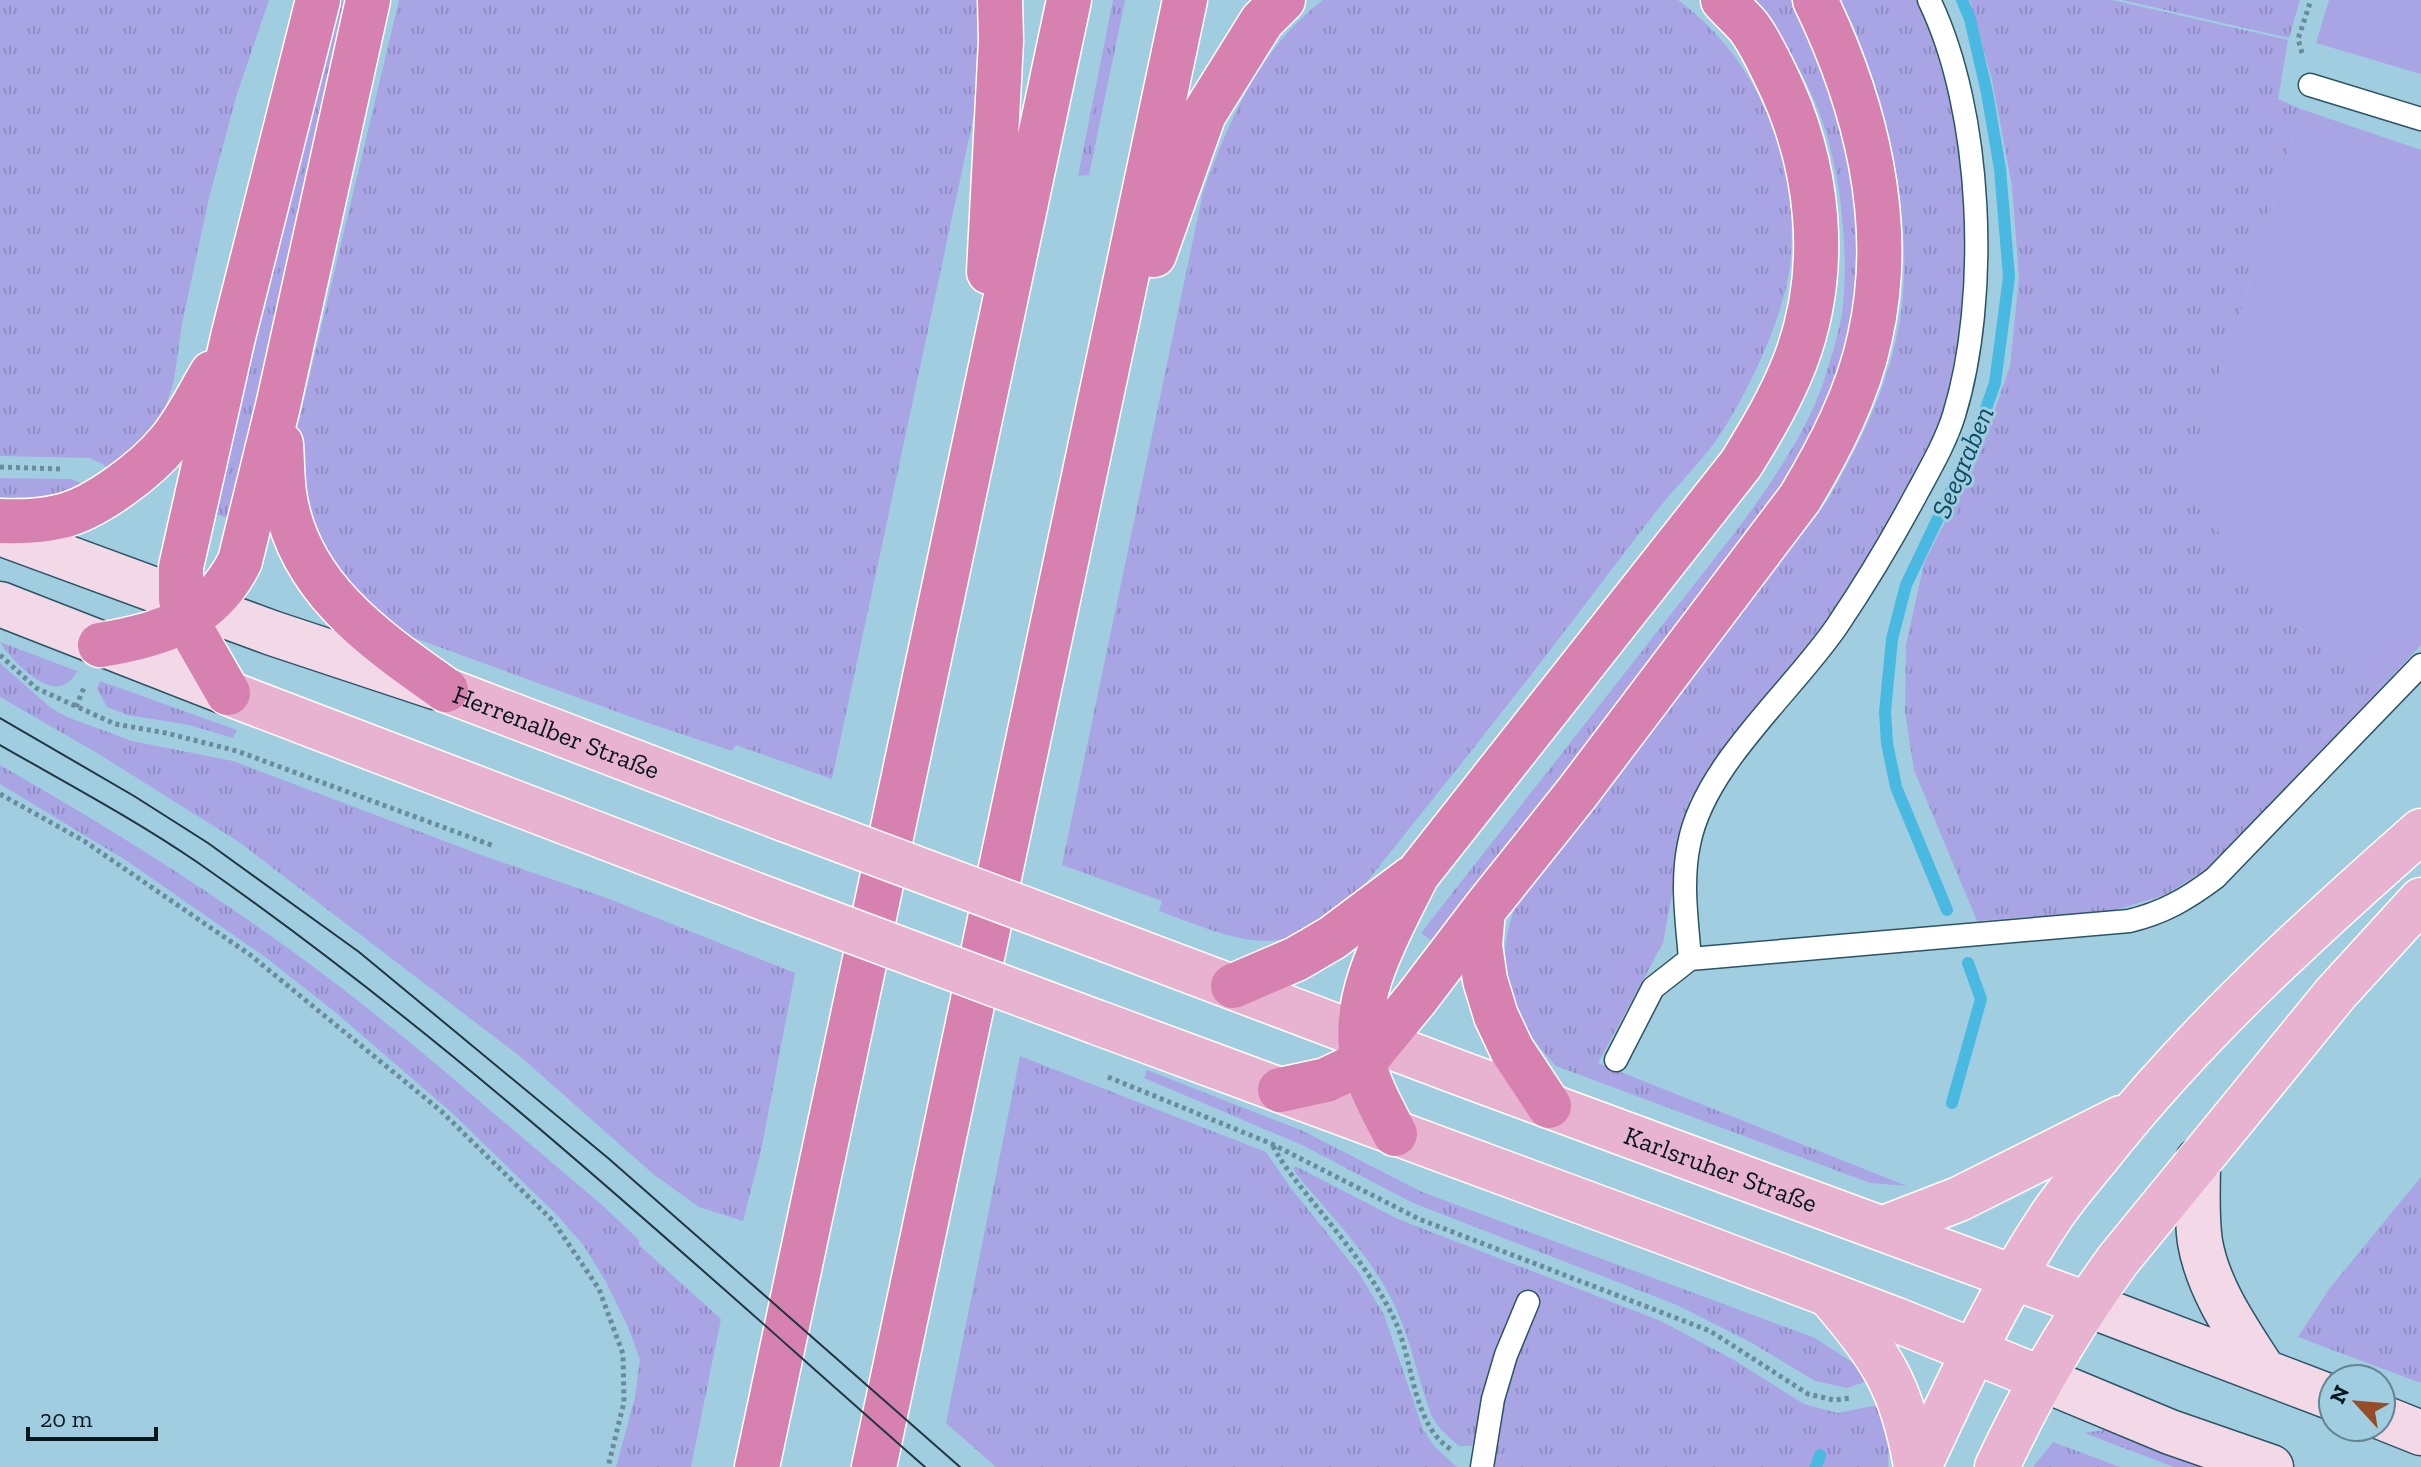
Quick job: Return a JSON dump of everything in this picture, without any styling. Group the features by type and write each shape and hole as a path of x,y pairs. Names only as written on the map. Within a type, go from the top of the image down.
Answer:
{"highway":[{"path":"228,693 191,609 181,567 186,534 233,337 318,0"},
{"path":"100,645 160,633 230,583 240,561 278,406 368,0"},
{"path":"982,410 1001,41 1000,0"},
{"path":"757,1467 1069,0"},
{"path":"874,1467 1185,0"},
{"path":"1096,416 1204,114 1262,21 1283,0"},
{"path":"1395,1134 1375,1095 1365,1000 1380,949 1417,875 1741,464 1773,412 1796,359 1813,291 1817,228 1808,166 1793,110 1770,64 1749,27 1723,0"},
{"path":"1280,1090 1326,1080 1368,1047 1483,911 1586,781 1800,498 1827,453 1853,393 1870,337 1879,282 1880,233 1865,134 1851,81 1815,0"},
{"path":"0,521 24,522 65,516 111,493 151,462 171,440 233,337"},
{"path":"278,406 284,495 298,544 314,574 339,607 382,645 446,690"},
{"path":"1233,986 1296,959 1332,938 1417,875"},
{"path":"1483,911 1480,945 1485,980 1496,1016 1512,1050 1549,1106"}],"main road":[{"name":"Herrenalber Straße","path":"0,533 191,609 446,690 1110,941"},
{"path":"0,604 769,900 1828,1294 1974,1350 2170,1432 2271,1467"},
{"path":"1918,1467 1974,1350 2054,1213 2135,1111 2207,1030 2299,939 2421,831"},
{"path":"1997,1467 2040,1378 2086,1304 2198,1160 2336,993 2421,900"},
{"name":"Karlsruher Straße","path":"1110,941 1233,986 1368,1047 1549,1106 1884,1228 2317,1392"},
{"path":"1884,1228 1959,1199 2135,1111"},
{"path":"2198,1160 2201,1244 2213,1283 2232,1321 2263,1370"},
{"path":"1828,1294 1883,1362 1910,1432 1918,1467"},
{"path":"2397,1423 2421,1433"}],"lane":[{"path":"1690,959 1685,894 1689,844 1712,785 1835,628 1891,542 1953,418 1968,363 1977,250 1972,171 1964,110 1929,0"},
{"path":"2310,85 2421,119"},
{"path":"1616,1060 1653,988 1690,959 2129,921 2157,914 2187,899 2215,878 2421,665"},
{"path":"1482,1467 1493,1399 1506,1355 1528,1302"}],"path":[{"path":"2310,85 2298,39 2311,0"},
{"path":"0,655 36,688 115,724 237,751 505,850"},
{"path":"0,794 84,841 249,954 441,1111 553,1221 599,1289 623,1354 624,1402 608,1467"},
{"path":"1102,1075 1272,1144 1419,1219 1710,1331 1808,1394 1834,1400 1862,1396 1893,1384"},
{"path":"1272,1144 1284,1168 1374,1285 1396,1324 1421,1410 1447,1448 1458,1454"}],"green space":[{"path":"0,0 269,0 237,94 209,198 182,324 174,380 165,409 152,432 113,474 103,464 89,458 0,456"},
{"path":"340,0 355,0 233,519 214,514"},
{"path":"399,0 979,0 978,96 832,779 736,745 732,751 645,722 406,635 353,600 310,521 297,461 297,429"},
{"path":"1113,0 1125,0 1089,175 1078,176"},
{"path":"1323,0 1678,0 1707,25 1732,53 1753,84 1769,118 1789,190 1792,228 1790,266 1781,307 1764,352 1721,433 1654,514 1472,750 1350,903 1325,922 1301,934 1279,940 1257,940 1211,930 1159,911 1162,901 1062,865 1203,192 1236,112 1264,63 1281,40"},
{"path":"1750,0 1791,0 1831,93 1841,128 1854,192 1859,238 1859,277 1844,362 1796,469 1673,636 1525,822 1436,944 1421,933 1740,526 1799,436 1825,378 1839,329 1844,289 1844,234 1837,178 1824,125 1809,88 1787,49"},
{"path":"1841,0 1919,0 1923,8 1957,123 1966,223 1962,335 1941,419 1905,497 1816,637 1690,799 1663,943 1598,1063 1907,1186 1870,1183 1556,1066 1515,1008 1505,969 1509,925 1517,901 1828,500 1858,444 1883,385 1895,344 1902,303 1902,214 1886,123 1858,38"},
{"path":"1970,0 2112,0 2288,40 2278,99 2301,109 2231,345 2181,486 2297,626 2381,688 2207,869 2165,895 2112,911 1977,921 1914,770 1905,712 1906,645 1924,563 1979,456 2010,366 2019,278 2012,186 1992,80"},
{"path":"2122,0 2300,0 2289,38"},
{"path":"2329,0 2421,0 2421,74 2316,43"},
{"path":"2301,109 2421,150 2421,645 2381,688 2297,626 2180,486 2231,345"},
{"path":"0,478 71,479 91,487 64,496 0,503"},
{"path":"0,642 77,671 69,682 59,686 48,685 26,671"},
{"path":"0,663 51,708 67,717 132,741 233,761 484,856 607,898 795,973 761,1151 743,1221 699,1207 653,1174 522,1058 239,842 97,753 0,697"},
{"path":"100,681 237,730 233,738 189,725 128,715 107,707 97,689"},
{"path":"0,765 173,870 339,986 600,1203 639,1240 639,1245 721,1319 691,1467 616,1467 635,1397 640,1360 606,1282 584,1246 557,1215 451,1112 335,1012 265,957 127,861 0,784"},
{"path":"1020,1056 1266,1152 1359,1273 1384,1315 1423,1429 1434,1446 1457,1467 996,1467 946,1423"},
{"path":"1147,1070 1303,1131 1422,1192 1815,1338 1852,1362 1868,1381 1847,1388 1815,1381 1752,1343 1677,1305 1413,1203 1302,1145 1144,1078"},
{"path":"1295,1166 1398,1219 1661,1321 1734,1360 1804,1404 1838,1413 1882,1404 1889,1442 1888,1467 1492,1467 1498,1418 1523,1342 1484,1393 1472,1446 1459,1446 1432,1417 1405,1332 1385,1286 1350,1237 1297,1175"},
{"path":"2421,1177 2421,1383 2397,1374 2397,1363 2368,1363 2298,1337 2329,1289"},
{"path":"2111,1429 2224,1467 2174,1467 2084,1433"},
{"path":"2053,1442 2120,1467 2033,1467"}],"waterway":[{"name":"Seegraben","path":"1947,910 1896,787 1887,743 1885,712 1892,639 1906,585 1974,443 1995,383 2009,277 2000,169 1987,93 1970,19 1962,0"},
{"name":"Seegraben","path":"1952,1103 1981,999 1968,963"},
{"name":"Seegraben","path":"1816,1467 1820,1455"}],"tram line":[{"path":"0,718 208,843 359,952 608,1158 960,1467"},
{"path":"0,745 173,846 293,931 387,1003 569,1154 925,1467"}]}
